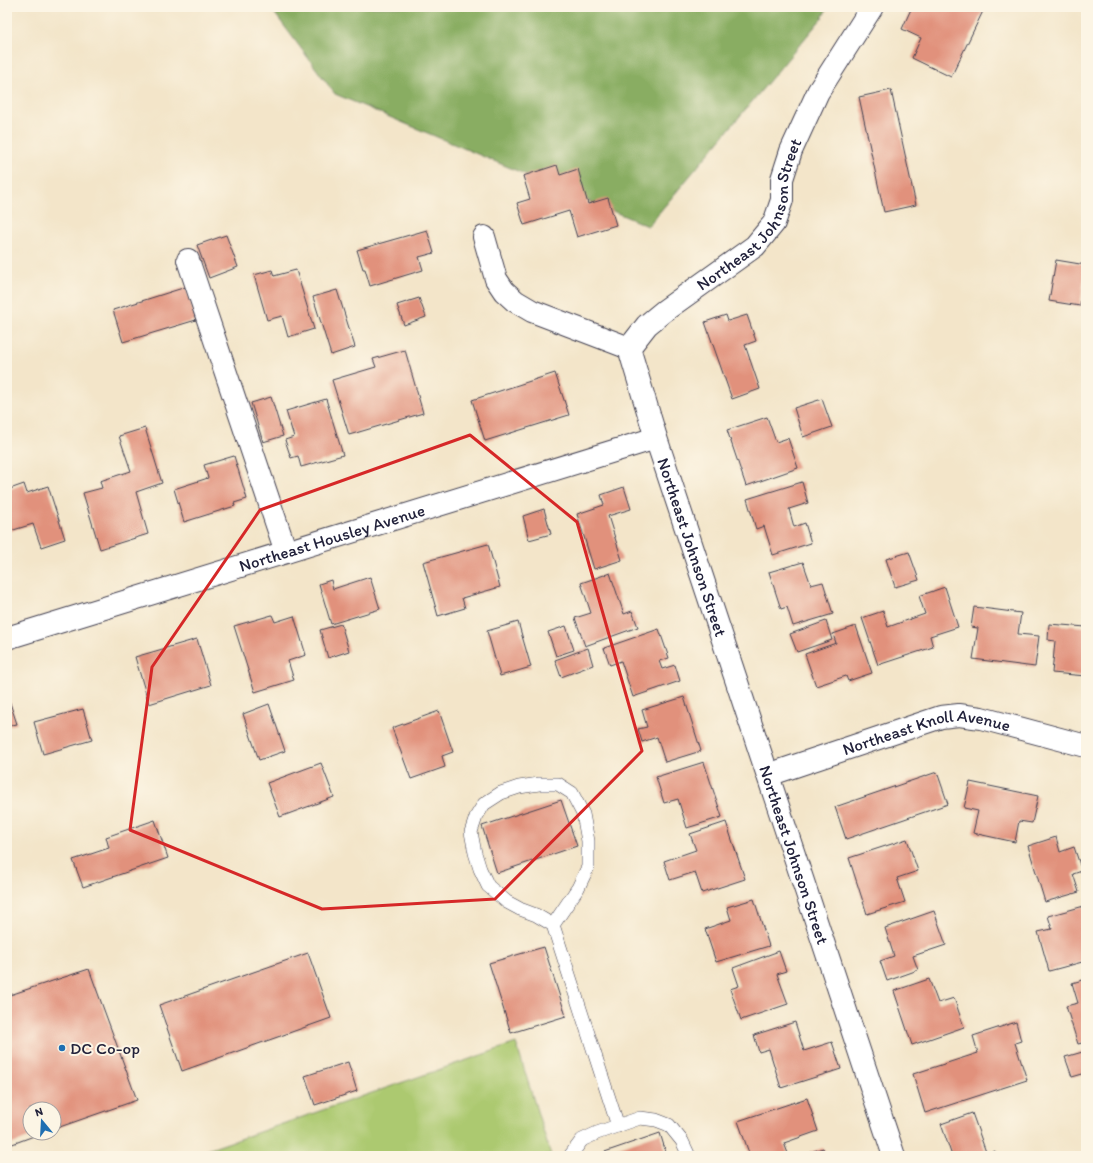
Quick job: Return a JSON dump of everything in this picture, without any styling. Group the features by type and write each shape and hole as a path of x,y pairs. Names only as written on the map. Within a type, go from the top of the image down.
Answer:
{"street":[{"name":"Northeast Johnson Street","path":"872,7 818,92 797,138 782,179 782,200 774,223 755,246 664,311 647,325 629,348 656,438 894,1156"},
{"path":"484,237 496,279 504,291 515,302 629,348"},
{"path":"188,260 286,552"},
{"name":"Northeast Housley Avenue","path":"7,638 656,438"},
{"name":"Northeast Knoll Avenue","path":"768,775 941,717 959,715 981,718 1086,746"}],"lane":[{"path":"553,925 578,888 588,867 588,841 583,814 572,793 558,784 539,784 502,793 484,804 476,817 471,832 475,853 480,869 488,886 507,902 536,915 553,925 618,1126"},
{"path":"570,1156 582,1140 597,1133 640,1118 656,1120 669,1125 682,1141 689,1156"}],"highlighted area":[{"path":"470,435 577,522 642,751 495,899 322,909 130,830 152,667 260,510"}],"green space":[{"path":"270,7 828,7 822,18 648,226 335,94"},
{"path":"516,1043 551,1156 190,1156"}],"building":[{"path":"912,7 985,7 951,77 912,58 921,38 902,29"},
{"path":"891,90 916,205 884,212 859,97"},
{"path":"557,165 560,175 578,169 588,204 608,198 616,225 577,237 569,211 524,225 517,203 530,199 523,176"},
{"path":"427,230 434,253 419,257 423,270 370,286 357,250"},
{"path":"226,235 238,267 209,278 197,245"},
{"path":"1056,260 1086,265 1080,306 1049,301"},
{"path":"272,270 274,276 296,270 314,329 288,337 282,316 267,320 254,275"},
{"path":"186,287 196,320 123,342 113,310"},
{"path":"337,290 355,347 331,355 313,297"},
{"path":"419,298 426,317 404,325 397,305"},
{"path":"726,315 728,321 747,315 756,341 745,345 760,389 732,399 705,322"},
{"path":"405,350 423,413 349,435 332,380 376,367 373,359"},
{"path":"555,373 569,415 485,441 472,400"},
{"path":"271,397 283,436 263,442 251,403"},
{"path":"326,399 343,455 301,467 298,456 291,458 285,440 294,437 286,411"},
{"path":"822,399 832,427 803,437 794,408"},
{"path":"767,417 776,442 788,438 798,468 746,486 727,430"},
{"path":"145,428 162,483 136,492 148,534 100,549 83,493 102,488 100,481 131,471 119,436"},
{"path":"234,456 247,499 234,503 235,506 184,522 174,489 208,478 204,465"},
{"path":"802,482 808,503 789,509 794,527 805,523 811,543 773,555 764,526 756,529 747,499"},
{"path":"24,484 27,493 48,486 65,539 41,547 33,524 7,532 7,490"},
{"path":"624,487 631,509 608,516 622,560 594,569 577,514 604,505 601,495"},
{"path":"544,509 551,534 529,540 523,516"},
{"path":"488,544 500,587 462,598 465,608 438,616 423,562"},
{"path":"909,552 919,580 895,587 886,559"},
{"path":"803,562 811,585 823,582 833,614 793,626 787,607 781,609 769,572"},
{"path":"610,573 624,614 632,611 638,627 585,646 575,618 591,613 581,583"},
{"path":"370,577 380,609 331,624 319,584 331,580 333,589"},
{"path":"945,587 958,627 930,636 933,647 878,665 862,618 883,611 888,627 925,614 919,596"},
{"path":"974,607 1021,613 1018,634 1039,636 1035,667 973,659 978,628 971,627"},
{"path":"272,615 275,622 294,616 306,655 288,661 294,680 255,692 234,626"},
{"path":"826,621 832,640 797,652 790,634"},
{"path":"518,622 531,667 500,676 487,631"},
{"path":"341,624 349,651 328,658 320,630"},
{"path":"1049,624 1086,627 1086,676 1052,673 1055,641 1048,640"},
{"path":"566,626 574,650 556,656 548,632"},
{"path":"856,626 872,673 848,681 846,676 816,686 805,654 836,643 833,634"},
{"path":"659,629 669,658 659,661 662,669 675,665 680,681 633,697 621,661 610,665 604,648"},
{"path":"197,639 211,685 149,704 135,657"},
{"path":"588,648 593,665 561,677 555,660"},
{"path":"7,697 17,724 7,726"},
{"path":"684,697 701,751 665,762 657,737 642,742 638,729 647,727 642,710"},
{"path":"269,704 285,751 259,760 243,714"},
{"path":"83,709 92,740 43,754 34,722"},
{"path":"439,711 453,752 442,756 445,767 411,779 392,728"},
{"path":"704,762 722,817 687,828 678,799 664,803 656,777"},
{"path":"321,763 334,797 280,817 267,783"},
{"path":"937,772 948,804 846,839 835,807"},
{"path":"970,782 1038,796 1032,823 1019,821 1015,842 973,833 978,811 964,808"},
{"path":"561,800 577,846 497,873 482,826"},
{"path":"155,820 168,858 83,887 73,860 109,848 106,837"},
{"path":"726,822 745,879 702,893 695,872 670,880 664,861 696,850 690,834"},
{"path":"1056,837 1060,852 1074,847 1082,871 1073,874 1079,892 1045,902 1028,846"},
{"path":"907,839 918,871 897,878 905,902 867,914 849,858"},
{"path":"754,899 769,946 716,962 705,929 731,920 727,907"},
{"path":"1084,906 1086,915 1086,961 1049,971 1038,932 1052,929 1048,916"},
{"path":"934,911 946,945 913,956 918,970 887,981 880,961 894,956 885,928"},
{"path":"544,947 566,1016 511,1033 489,963"},
{"path":"779,951 786,971 777,974 788,1004 741,1020 730,989 739,986 733,968"},
{"path":"308,953 331,1018 182,1071 159,1005"},
{"name":"DC Co-op","path":"89,969 137,1100 62,1126 62,1101 22,1101 22,1140 7,1146 7,996"},
{"path":"929,979 938,1003 954,998 964,1027 912,1045 894,991"},
{"path":"1086,979 1086,1042 1078,1044 1066,1006 1078,1003 1072,983"},
{"path":"795,1022 804,1051 832,1042 841,1069 781,1088 769,1049 759,1052 754,1035"},
{"path":"1016,1022 1021,1041 1015,1043 1027,1080 925,1113 913,1074 978,1053 973,1036"},
{"path":"1086,1051 1086,1073 1072,1077 1065,1057"},
{"path":"348,1062 357,1091 315,1105 305,1076"},
{"path":"807,1098 818,1131 784,1143 789,1156 750,1156 738,1121"},
{"path":"972,1113 987,1155 995,1151 996,1156 952,1156 941,1124"},
{"path":"660,1133 667,1156 593,1156"},
{"path":"823,1148 826,1156 799,1156"}],"place":[{"name":"DC Co-op","path":"62,1048"}]}
